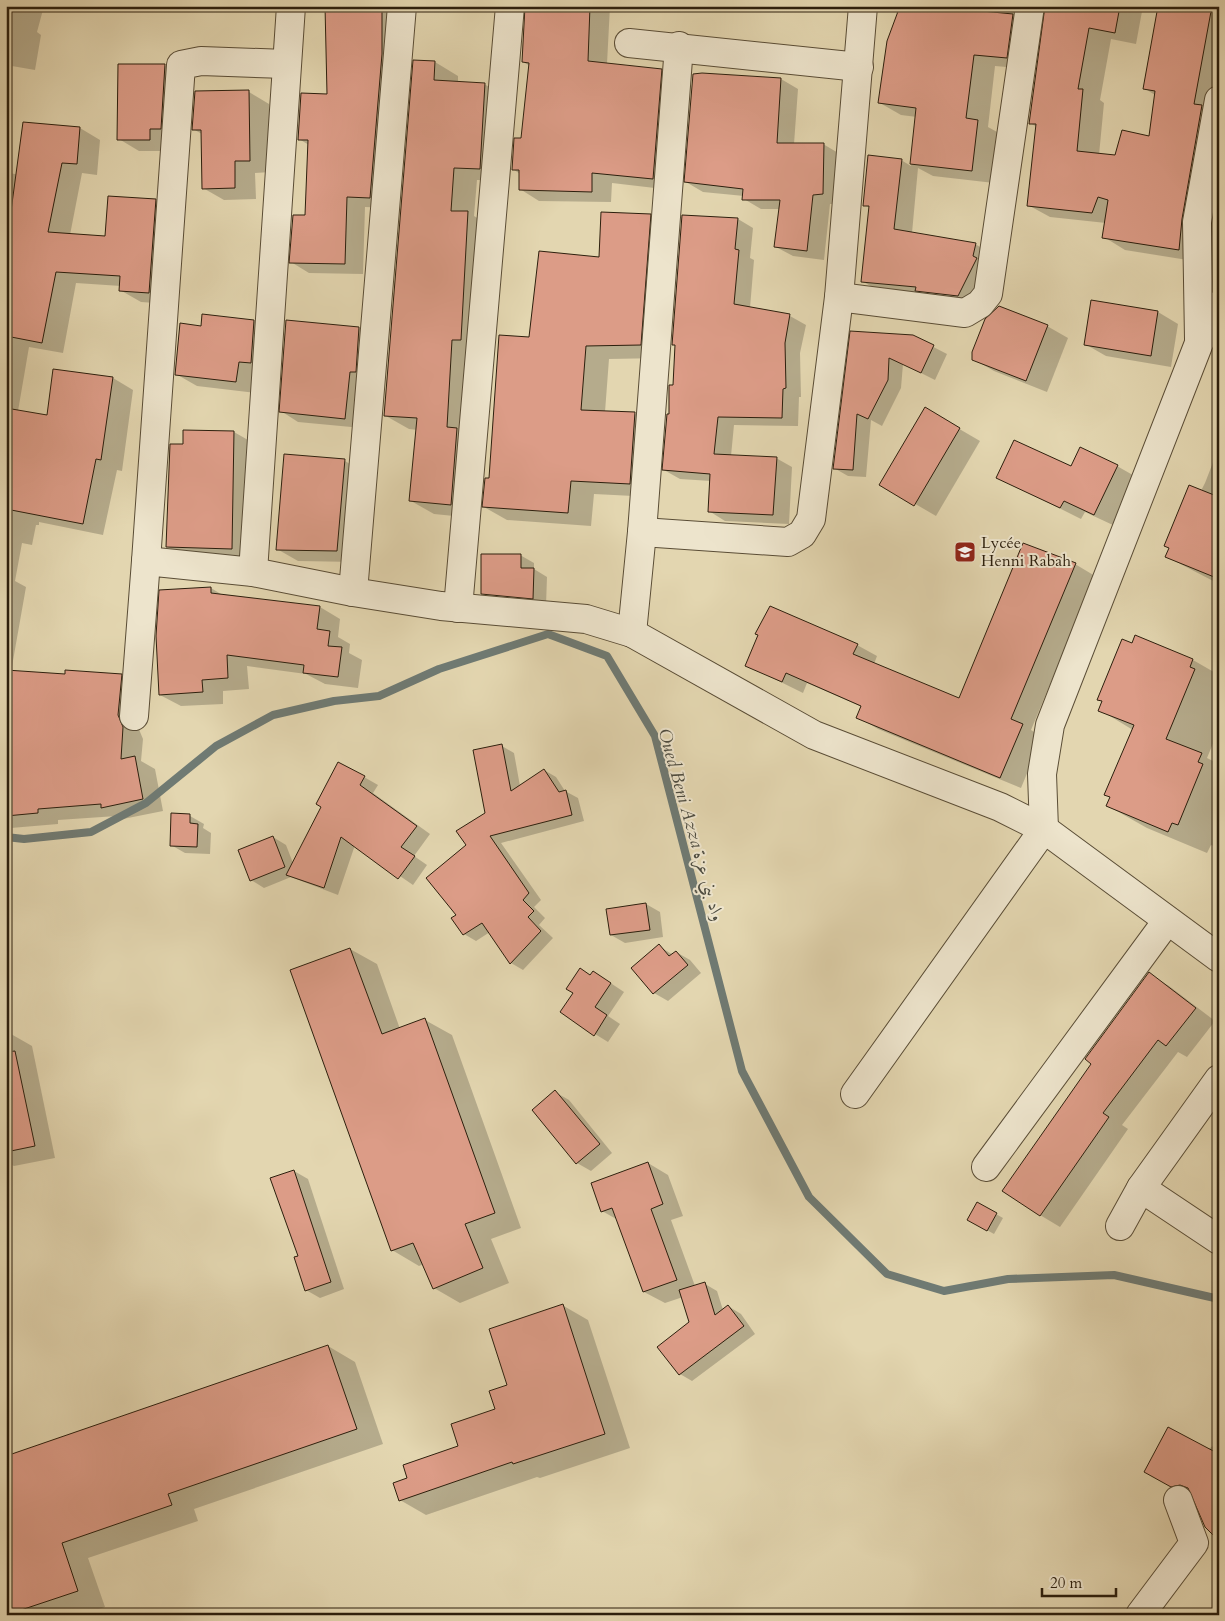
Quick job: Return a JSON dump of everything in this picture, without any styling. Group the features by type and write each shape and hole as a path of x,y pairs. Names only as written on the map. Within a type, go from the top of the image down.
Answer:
{"street":[{"path":"253,572 291,6"},
{"path":"353,592 402,6"},
{"path":"458,608 510,6"},
{"path":"642,532 788,542 802,534 811,519 839,297 863,6"},
{"path":"839,297 965,313 980,304 988,294 1030,6"},
{"path":"629,43 679,46 859,67"},
{"path":"632,633 642,532 679,46"},
{"path":"134,716 182,65 201,61 286,64"},
{"path":"1199,343 1197,222 1219,100"},
{"path":"855,1094 1044,829 1042,774 1050,725 1199,343 1219,305"},
{"path":"146,561 253,572 353,592 458,608 586,619 632,633 814,736 1000,807 1044,829 1219,958"},
{"path":"986,1167 1167,920"},
{"path":"1120,1226 1141,1188 1219,1079"},
{"path":"1141,1188 1219,1240"},
{"path":"1140,1615 1194,1543 1178,1500"}],"building":[{"path":"325,6 382,6 382,54 370,198 347,197 345,264 289,263 293,215 305,215 308,140 298,140 301,93 327,94"},
{"path":"525,6 590,6 588,61 662,69 653,179 592,173 592,192 519,190 519,170 512,170 514,138 521,138 529,63 522,62"},
{"path":"900,6 930,6 1013,14 1007,58 974,55 966,118 978,120 972,171 910,164 916,108 878,103 887,41"},
{"path":"1045,6 1120,6 1115,33 1089,28 1078,89 1083,89 1077,151 1115,155 1122,130 1149,136 1155,91 1143,89 1158,6 1212,6 1194,104 1202,105 1182,219 1179,250 1102,238 1108,200 1098,197 1092,213 1027,206 1036,124 1029,124"},
{"path":"413,60 435,61 434,80 485,83 480,169 454,168 451,211 468,211 461,340 452,340 447,427 457,428 451,505 409,501 417,418 384,416"},
{"path":"118,64 165,64 161,129 150,129 150,140 117,140"},
{"path":"693,74 781,78 777,143 824,143 823,194 813,195 807,251 774,247 780,200 742,200 743,189 684,182"},
{"path":"249,90 250,161 235,161 235,188 202,189 201,130 192,130 195,91"},
{"path":"23,122 80,127 77,164 62,163 48,232 105,236 108,196 156,199 149,293 119,291 120,276 56,272 42,343 6,336 6,248"},
{"path":"868,155 902,159 894,229 976,243 973,256 977,258 958,296 915,291 916,287 861,282 869,206 863,206"},
{"path":"601,212 651,214 641,345 586,346 581,410 635,412 630,484 571,481 568,513 482,507 485,478 489,478 499,335 529,337 539,251 599,257"},
{"path":"682,215 738,218 735,249 739,250 734,304 790,314 785,343 786,388 783,389 782,418 718,417 714,454 777,457 773,515 708,512 710,474 662,470 667,414 669,414 669,385 673,385 675,345 672,345"},
{"path":"1091,300 1158,311 1151,356 1084,345"},
{"path":"999,306 1048,325 1026,381 972,360 972,352 985,319"},
{"path":"202,314 254,320 251,363 239,362 236,382 175,375 180,323 201,326"},
{"path":"286,320 359,327 356,372 350,372 345,419 279,412"},
{"path":"850,331 913,335 934,345 921,373 889,358 888,380 868,419 857,414 853,470 833,469"},
{"path":"53,369 113,377 101,460 96,459 83,524 6,509 6,408 47,415"},
{"path":"925,407 960,428 914,506 879,485"},
{"path":"183,430 234,431 232,549 166,547 170,444 183,444"},
{"path":"1014,440 1071,466 1080,447 1118,465 1094,515 1064,501 1060,508 996,478"},
{"path":"284,454 345,459 337,551 276,550"},
{"path":"1189,485 1219,497 1219,579 1165,557 1169,548 1164,546"},
{"path":"1023,543 1076,563 1011,719 1023,724 1000,778 856,718 861,706 786,673 782,682 745,666 758,635 755,634 770,606 858,644 853,654 959,698"},
{"path":"481,554 521,554 521,568 534,568 533,599 481,594"},
{"path":"211,587 211,593 320,606 317,629 330,631 328,646 342,647 338,677 303,673 304,665 227,655 228,678 202,680 203,692 159,695 156,636 159,590"},
{"path":"1135,635 1193,659 1190,667 1195,669 1166,739 1202,753 1198,762 1203,764 1178,825 1172,823 1168,832 1106,806 1110,797 1104,795 1134,725 1098,711 1102,701 1097,700 1122,639 1132,643"},
{"path":"6,670 65,674 65,670 122,674 118,715 123,727 121,759 135,756 143,799 101,808 101,804 38,809 38,813 6,816"},
{"path":"502,744 511,791 544,769 559,792 566,790 572,815 490,836 529,893 523,900 534,911 528,917 541,931 510,964 482,923 463,935 451,918 456,915 426,878 466,845 456,831 485,813 473,750"},
{"path":"338,762 365,776 360,785 417,826 401,847 415,856 398,879 341,837 324,888 286,875 321,807 316,804"},
{"path":"171,813 190,814 190,823 198,824 197,847 170,846"},
{"path":"273,836 285,867 250,881 238,850"},
{"path":"646,903 650,930 610,935 606,909"},
{"path":"659,944 669,956 676,951 688,965 653,994 631,968"},
{"path":"350,948 382,1034 425,1018 495,1213 465,1224 483,1268 433,1289 413,1243 391,1251 290,970"},
{"path":"580,968 590,975 593,971 611,983 595,1007 607,1015 594,1036 560,1012 573,993 566,989"},
{"path":"1149,972 1196,1008 1166,1046 1158,1040 1103,1113 1109,1117 1040,1216 1002,1191 1091,1064 1085,1059"},
{"path":"15,1051 35,1146 6,1152 6,1052"},
{"path":"555,1090 600,1144 576,1164 532,1110"},
{"path":"648,1162 663,1204 651,1209 677,1280 643,1292 612,1208 601,1212 591,1183"},
{"path":"294,1170 331,1282 305,1291 294,1257 298,1256 270,1178"},
{"path":"977,1202 997,1213 987,1231 967,1220"},
{"path":"705,1282 715,1315 728,1305 744,1326 679,1375 657,1347 689,1322 679,1290"},
{"path":"563,1304 605,1434 513,1464 512,1462 399,1501 393,1483 407,1478 403,1465 458,1446 451,1424 495,1409 489,1391 507,1385 489,1329"},
{"path":"328,1345 357,1429 168,1494 172,1505 62,1543 78,1591 6,1615 6,1456"},
{"path":"1168,1427 1219,1454 1219,1541 1205,1527 1188,1488 1180,1485 1171,1487 1144,1472"}],"waterway":[{"name":"Oued Beni Azza واد بني عزة","path":"6,837 24,839 91,832 146,803 216,746 273,715 334,701 379,696 439,669 548,634 607,656 655,736 742,1071 809,1197 887,1274 944,1291 1008,1279 1114,1275 1219,1299"}],"place":[{"name":"Lycée Henni Rabah","path":"965,552"}]}
